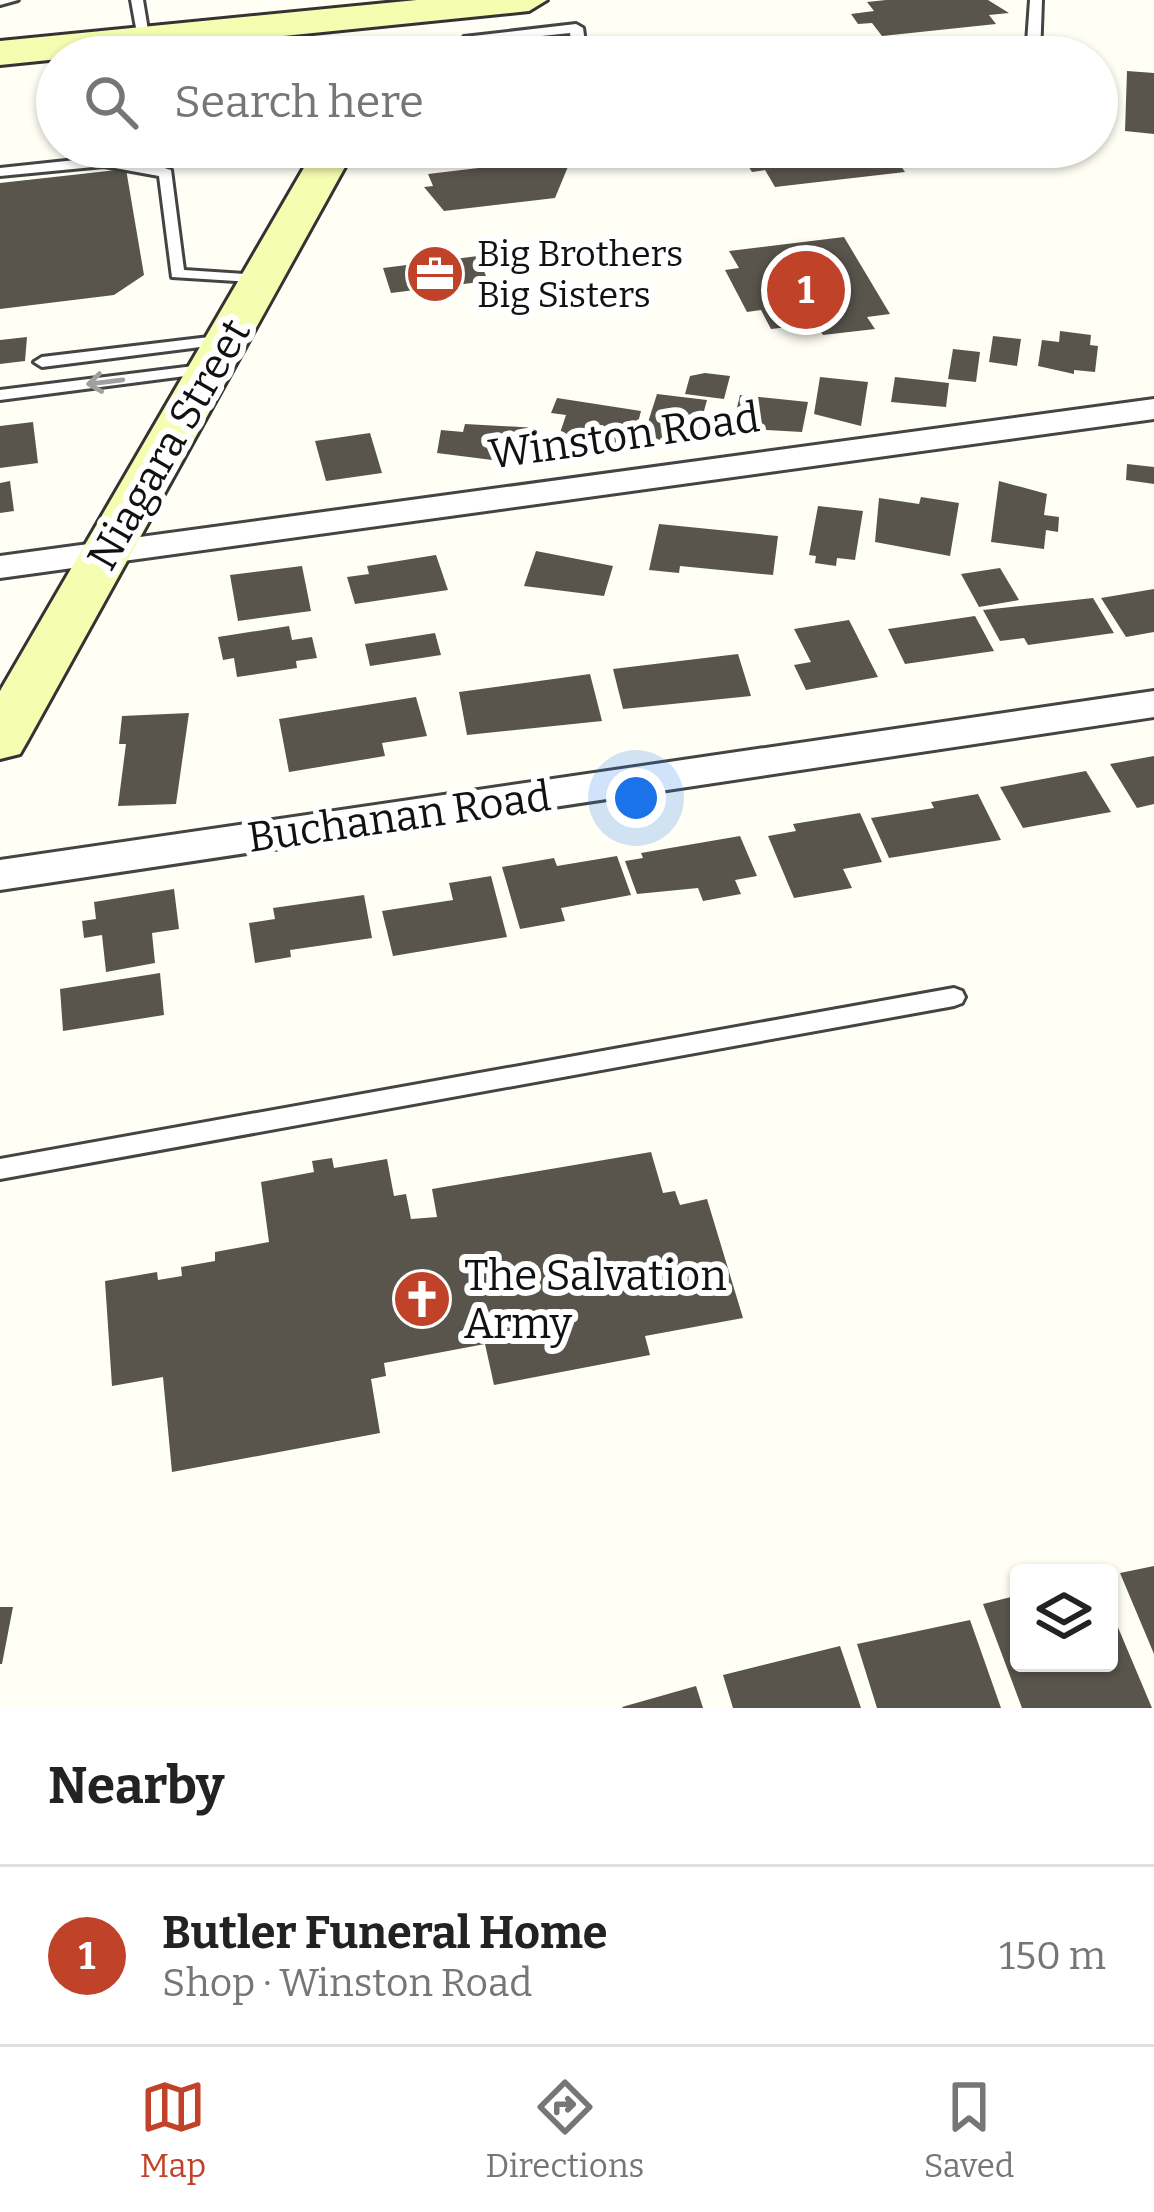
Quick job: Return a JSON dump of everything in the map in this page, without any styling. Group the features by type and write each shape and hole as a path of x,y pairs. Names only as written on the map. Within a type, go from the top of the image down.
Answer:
{"main road":[{"path":"176,36 416,6 529,0"},
{"path":"399,36 416,6"},
{"path":"255,28 337,36"},
{"path":"0,53 36,50"},
{"name":"Niagara Street","path":"0,740 324,168"}],"street":[{"name":"Winston Road","path":"0,567 1154,409"},
{"name":"Buchanan Road","path":"0,875 1154,704"}],"lane":[{"path":"0,1 12,0"},
{"path":"137,0 145,36"},
{"path":"1034,36 1036,0"},
{"path":"505,36 577,28 578,36"},
{"path":"0,172 36,168"},
{"path":"153,168 166,173 176,274 261,280"},
{"path":"42,362 219,354"},
{"path":"0,395 219,354"},
{"path":"0,1169 954,997"}],"building":[{"path":"886,0 988,0 1009,13 989,15 996,24 882,36 872,23 858,24 851,14 874,11 867,2"},
{"path":"1127,71 1154,73 1154,134 1125,131"},
{"path":"479,168 567,168 555,198 444,211 424,187 433,186 428,174"},
{"path":"749,168 902,168 905,172 775,187 765,170 752,172"},
{"path":"126,169 144,275 114,295 0,309 0,183"},
{"path":"844,237 890,314 867,317 875,329 823,335 816,324 771,329 761,310 747,312 725,270 739,268 729,251"},
{"name":"Big Brothers Big Sisters","path":"478,256 488,281 391,293 383,268"},
{"path":"1060,331 1091,335 1090,345 1098,346 1095,372 1074,370 1074,374 1038,366 1042,340 1059,342"},
{"path":"993,336 1021,339 1017,366 989,362"},
{"path":"27,337 25,361 0,364 0,340"},
{"path":"953,349 980,352 976,382 948,379"},
{"path":"690,376 730,376 724,399 685,394"},
{"path":"820,377 868,382 861,426 814,414"},
{"path":"895,377 949,383 946,407 891,402"},
{"path":"657,394 707,400 695,444 643,438"},
{"path":"740,395 808,402 802,432 732,428"},
{"path":"557,398 641,411 632,446 619,452 558,439 566,415 551,413"},
{"path":"33,422 38,463 0,468 0,426"},
{"path":"465,424 538,428 532,465 437,453 441,430 463,432"},
{"path":"370,433 382,473 326,481 315,441"},
{"path":"1127,464 1154,467 1154,484 1126,480"},
{"path":"10,481 14,511 0,513 0,483"},
{"path":"999,481 1047,494 1044,515 1059,517 1058,532 1046,530 1044,549 991,542"},
{"path":"921,497 959,503 950,556 875,542 879,498 919,504"},
{"path":"818,506 863,511 855,560 837,558 836,566 815,563 816,556 809,555"},
{"path":"659,524 778,536 773,575 680,566 679,573 649,570"},
{"path":"536,551 613,566 604,596 524,586"},
{"path":"436,555 448,590 355,604 347,577 369,574 367,566"},
{"path":"302,566 311,611 238,621 230,575"},
{"path":"1000,568 1019,600 979,607 961,574"},
{"path":"1154,589 1154,632 1126,637 1101,598"},
{"path":"1093,598 1114,633 1028,645 1024,638 1000,641 983,610"},
{"path":"975,616 994,651 905,664 888,629"},
{"path":"849,620 878,677 806,690 794,665 811,662 794,629"},
{"path":"289,626 292,640 312,637 317,658 296,661 297,668 237,677 234,658 223,660 218,637"},
{"path":"435,633 441,655 370,666 365,644"},
{"path":"738,654 751,696 623,709 613,669"},
{"path":"590,674 602,721 467,735 459,692"},
{"path":"416,697 427,736 382,743 385,756 289,772 279,719"},
{"path":"189,713 176,804 118,806 126,744 119,744 122,716"},
{"path":"1154,756 1154,804 1137,808 1110,764"},
{"path":"1086,771 1111,812 1023,828 1000,787"},
{"path":"978,794 1001,840 889,858 871,818 934,808 931,802"},
{"path":"860,813 882,862 843,869 852,888 794,898 768,836 796,831 793,824"},
{"path":"740,836 757,876 735,880 741,894 703,901 698,888 637,894 625,861 643,858 641,853"},
{"path":"617,856 631,895 561,908 565,921 520,929 502,867 554,858 557,866"},
{"path":"491,876 507,937 393,956 382,911 453,900 449,883"},
{"path":"174,889 179,929 152,933 155,963 106,972 102,935 84,938 82,921 96,919 94,902"},
{"path":"364,895 372,938 290,950 291,957 255,963 249,923 275,919 273,908"},
{"path":"160,973 164,1015 63,1031 60,989"},
{"name":"The Salvation Army","path":"651,1152 663,1193 675,1191 680,1205 707,1199 743,1318 645,1336 650,1355 494,1385 485,1344 384,1363 386,1376 371,1379 380,1433 172,1472 163,1377 112,1386 105,1281 157,1272 158,1280 182,1276 181,1267 215,1261 215,1252 269,1242 261,1182 314,1172 312,1161 332,1158 334,1168 387,1159 394,1196 406,1194 411,1219 437,1217 432,1189"},
{"path":"1154,1566 1154,1654 1120,1573"},
{"path":"1010,1597 1010,1672 1118,1672 1118,1627 1152,1708 1022,1708 983,1604"},
{"path":"0,1607 13,1607 2,1664 0,1664"},
{"path":"970,1620 1001,1708 877,1708 857,1644"},
{"path":"840,1646 861,1708 733,1708 723,1675"},
{"path":"696,1686 703,1708 622,1707"}],"place":[{"name":"Big Brothers Big Sisters","path":"435,274"},
{"name":"Butler Funeral Home","path":"806,290"},
{"name":"The Salvation Army","path":"422,1299"}]}
